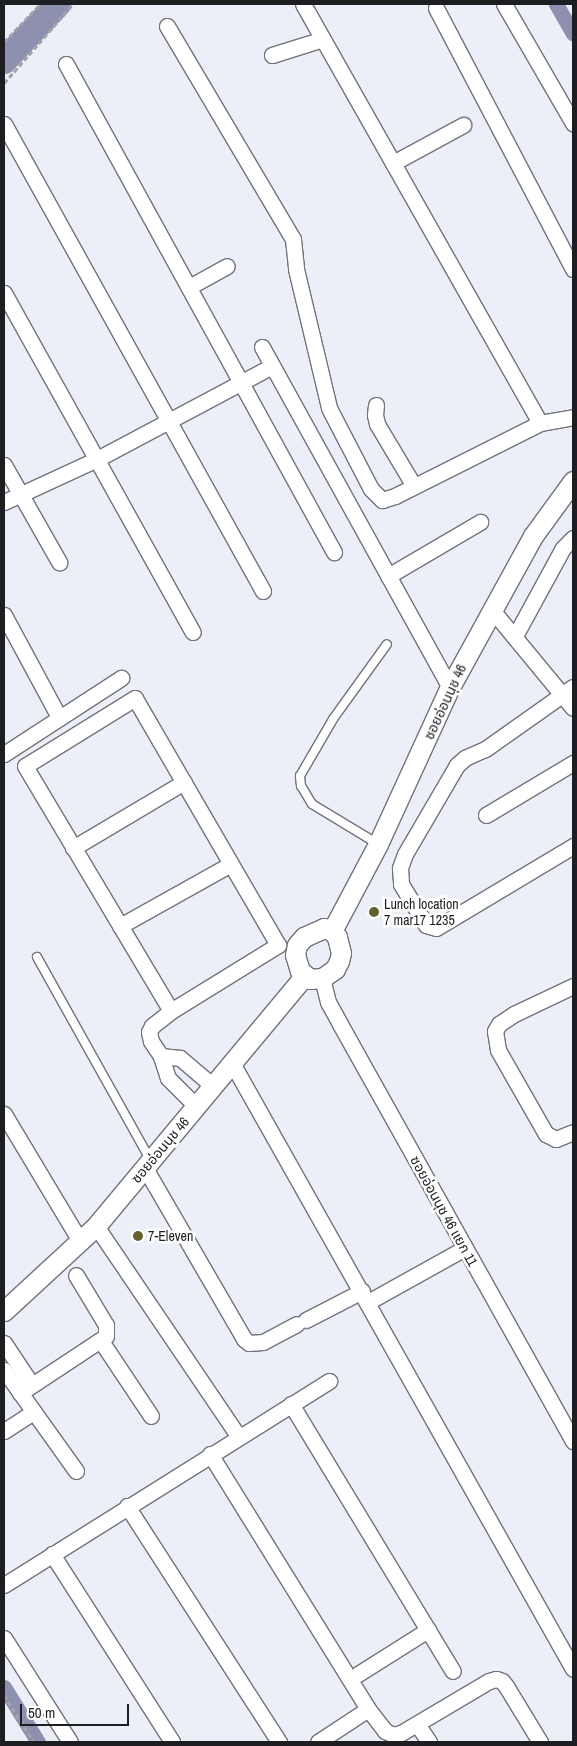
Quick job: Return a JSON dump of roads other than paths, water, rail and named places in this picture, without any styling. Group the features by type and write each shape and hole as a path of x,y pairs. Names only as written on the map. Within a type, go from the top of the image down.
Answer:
{"street":[{"path":"304,4 540,423"},
{"path":"504,4 573,123"},
{"path":"436,8 573,269"},
{"path":"167,26 295,244 296,269 329,408 371,489 382,500 540,423 573,417"},
{"path":"272,55 323,39"},
{"path":"66,64 334,552"},
{"path":"4,124 263,591"},
{"path":"393,163 463,125"},
{"path":"189,287 226,266"},
{"path":"4,293 193,632"},
{"path":"262,346 450,687"},
{"path":"4,502 97,459 272,366"},
{"path":"376,404 375,415 377,424 414,486"},
{"path":"4,464 58,562"},
{"name":"ซอยอ่อนนุช 46","path":"332,931 378,844 450,687 533,536 573,481"},
{"path":"388,576 480,522"},
{"path":"515,636 563,548 573,538"},
{"path":"492,610 568,690 573,708"},
{"path":"4,615 59,717"},
{"path":"4,754 121,678"},
{"path":"568,690 485,749 457,765 405,854 400,868 401,884 426,925 436,928 573,846"},
{"path":"171,1011 25,766 136,698 278,945 171,1011 149,1032 151,1041 161,1056 168,1078 196,1106"},
{"path":"486,815 573,763"},
{"path":"73,848 184,782"},
{"path":"120,926 231,864"},
{"path":"324,928 332,931 339,943 340,961 335,969 313,977 296,965 295,954 298,945 304,937 324,928"},
{"name":"ซอยอ่อนนุช 46","path":"4,1312 96,1226 232,1063 313,977"},
{"name":"ซอยอ่อนนุช 46 แยก 11","path":"313,977 573,1441"},
{"path":"573,986 514,1014 499,1024 495,1031 498,1050 546,1134 556,1139 573,1132"},
{"path":"161,1056 180,1058 213,1086"},
{"path":"232,1063 573,1669"},
{"path":"4,1114 80,1241"},
{"path":"148,1164 244,1339 249,1343 263,1342 302,1322 365,1297 465,1248"},
{"path":"96,1226 238,1437"},
{"path":"26,1389 106,1336 106,1325 76,1275"},
{"path":"101,1341 151,1416"},
{"path":"4,1343 26,1389 33,1412 76,1471"},
{"path":"4,1370 26,1389"},
{"path":"4,1585 127,1506 329,1381"},
{"path":"291,1404 453,1671"},
{"path":"4,1431 33,1412"},
{"path":"210,1454 368,1709 389,1734 401,1733 489,1681 496,1679 502,1681 506,1686 540,1742"},
{"path":"127,1506 279,1742"},
{"path":"52,1554 172,1742"},
{"path":"358,1674 428,1630"},
{"path":"4,1638 70,1742"},
{"path":"323,1741 368,1709"},
{"path":"417,1724 429,1742"}],"lane":[{"path":"378,844 312,804 301,786 300,776 333,719 387,644"},
{"path":"37,957 148,1164"}],"waterway":[{"path":"4,61 58,4"},
{"path":"556,4 573,34"},
{"path":"4,1687 38,1742"}],"place":[{"name":"Lunch location 7 mar17 1235","path":"374,912"},
{"name":"7-Eleven","path":"138,1236"}]}
